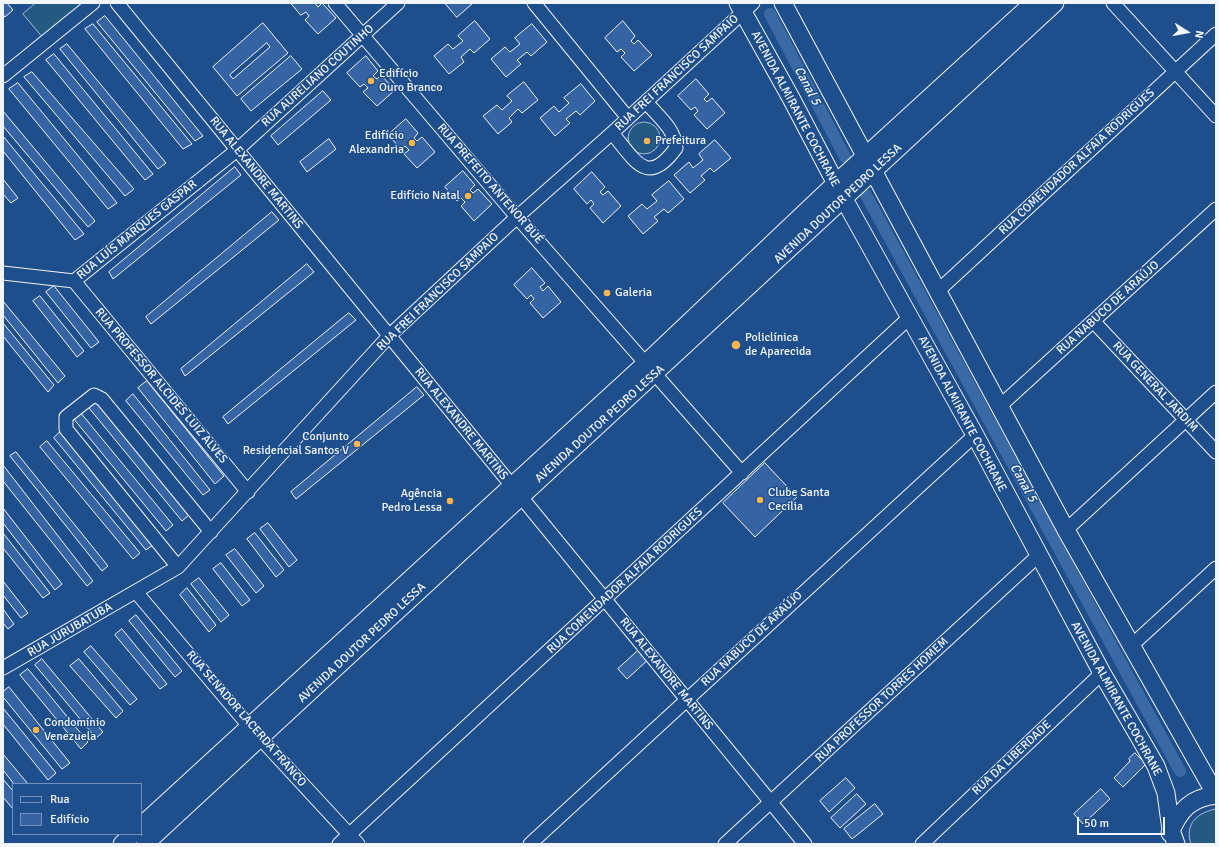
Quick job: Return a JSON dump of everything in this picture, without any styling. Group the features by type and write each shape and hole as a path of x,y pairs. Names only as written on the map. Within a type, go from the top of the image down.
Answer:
{"main road":[{"path":"783,3 875,171 1066,530 1216,795 1203,797 1182,811 1171,839"},
{"name":"AVENIDA DOUTOR PEDRO LESSA","path":"650,369 835,184 1033,3"},
{"name":"AVENIDA DOUTOR PEDRO LESSA","path":"142,825 254,732 650,369 844,200 1055,3"},
{"name":"AVENIDA ALMIRANTE COCHRANE","path":"746,6 835,184 975,435 1102,673 1156,766 1166,793 1171,839"},
{"name":"AVENIDA DOUTOR PEDRO LESSA","path":"145,844 254,732"},
{"path":"122,844 132,835"}],"street":[{"path":"3,76 93,3"},
{"name":"RUA ALEXANDRE MARTINS","path":"117,3 805,844"},
{"name":"RUA PREFEITO ANTENOR BUÉ","path":"336,3 517,217 742,473"},
{"name":"RUA AURELIANO COUTINHO","path":"237,150 398,3"},
{"path":"534,3 628,118"},
{"path":"1114,3 1216,116"},
{"name":"RUA FREI FRANCISCO SAMPAIO","path":"136,592 178,567 389,336 517,217 646,102 746,6"},
{"name":"RUA COMENDADOR ALFAIA RODRIGUES","path":"938,290 1216,34"},
{"path":"612,133 643,167 652,170 669,158 676,148 675,139 668,128 646,102"},
{"name":"RUA LUÍS MARQUES GASPAR","path":"3,273 74,281 237,150"},
{"name":"RUA NABUCO DE ARAÚJO","path":"1000,406 1094,322 1216,209"},
{"name":"RUA PROFESSOR ALCIDES LUIZ ALVES","path":"74,281 248,492"},
{"name":"RUA COMENDADOR ALFAIA RODRIGUES","path":"339,844 354,839 604,599 910,317"},
{"name":"RUA GENERAL JARDIM","path":"1094,322 1216,452"},
{"path":"1066,530 1216,392"},
{"path":"178,567 66,429 66,417 94,395 102,399 211,532"},
{"name":"RUA NABUCO DE ARAÚJO","path":"530,844 975,435"},
{"name":"RUA PROFESSOR TORRES HOMEM","path":"725,844 1039,556"},
{"path":"1131,646 1216,568"},
{"name":"RUA SENADOR LACERDA FRANCO","path":"136,592 254,732 354,839"},
{"name":"RUA JURUBATUBA","path":"3,668 136,592"},
{"name":"RUA DA LIBERDADE","path":"922,844 1102,673"}],"shaded area":[{"path":"36,3 84,3 43,38 23,14"},
{"path":"641,122 647,122 656,126 660,138 656,150 647,154 641,154 632,150 628,141 628,135 632,126"},
{"path":"1216,809 1216,844 1191,844 1189,831 1194,820 1204,813"}],"building":[{"path":"3,3 7,3 13,10 5,17 3,14"},
{"path":"291,3 315,3 318,7 322,3 336,18 318,34 305,20 309,16 306,12 301,15"},
{"path":"445,3 470,3 472,4 457,17"},
{"path":"105,16 203,136 195,141 97,22"},
{"path":"475,21 490,39 474,53 470,49 461,57 464,62 449,74 434,56 448,44 453,49 463,41 458,36"},
{"path":"623,21 635,36 631,41 634,44 638,40 652,55 634,71 621,57 625,53 621,49 617,52 605,38"},
{"path":"263,23 288,53 237,96 213,67","holes":["267,43 270,47 233,79 230,75"]},
{"path":"93,24 192,144 183,149 85,29"},
{"path":"532,24 547,42 531,56 527,52 517,60 521,64 506,77 491,59 505,47 510,52 520,44 515,38"},
{"path":"67,44 166,163 158,169 60,49"},
{"path":"54,54 153,174 145,180 46,60"},
{"path":"291,56 302,69 251,111 241,99"},
{"name":"Edifício Ouro Branco","path":"366,56 378,71 373,76 377,79 381,75 395,90 377,106 363,92 368,88 364,84 360,87 347,73"},
{"path":"32,72 134,189 125,196 24,77"},
{"path":"696,79 709,94 704,99 707,102 712,98 725,113 707,129 694,115 698,111 695,107 691,110 678,96"},
{"path":"524,82 538,100 522,113 518,109 509,118 512,122 498,134 483,116 497,105 502,110 512,101 507,96"},
{"path":"18,83 117,203 108,209 9,89"},
{"path":"581,84 595,101 580,115 576,111 566,119 570,123 555,136 540,118 554,106 559,112 569,103 564,98"},
{"path":"323,91 331,100 278,145 271,136"},
{"path":"3,111 95,221 88,227 3,126"},
{"name":"Edifício Alexandria","path":"406,119 418,133 414,138 417,141 422,137 435,152 417,168 404,154 409,150 405,146 401,149 388,135"},
{"path":"3,136 84,234 75,240 3,151"},
{"path":"329,139 336,149 307,172 300,162"},
{"path":"715,140 731,158 714,172 710,168 701,176 705,180 690,193 674,175 689,162 693,168 703,160 699,154"},
{"path":"235,167 241,175 113,279 109,272"},
{"name":"Edifício Natal","path":"463,171 475,185 470,190 473,193 478,189 492,204 474,221 461,206 465,202 461,198 457,201 445,187"},
{"path":"592,172 605,187 600,192 603,195 608,191 621,206 603,223 590,208 594,204 591,200 587,204 574,189"},
{"path":"3,179 18,198 11,203 3,194"},
{"path":"669,181 684,199 668,213 664,209 654,217 658,221 643,234 628,216 642,204 647,209 657,201 652,195"},
{"path":"272,212 279,220 151,324 146,317"},
{"path":"307,264 314,272 185,376 181,369"},
{"path":"532,268 545,283 540,287 543,291 548,286 561,302 543,318 530,303 534,299 531,295 527,299 514,285"},
{"path":"54,286 99,342 91,348 46,292"},
{"path":"40,296 84,351 77,357 33,301"},
{"path":"3,301 65,376 58,383 3,315"},
{"path":"349,313 356,320 228,424 223,417"},
{"path":"3,323 54,385 48,392 3,336"},
{"path":"147,381 224,476 215,484 138,388"},
{"name":"Conjunto Residencial Santos V","path":"417,387 424,395 296,499 291,492"},
{"path":"133,394 210,490 203,495 126,401"},
{"path":"96,401 189,515 182,521 89,408"},
{"path":"80,412 173,525 166,531 73,418"},
{"path":"60,432 153,545 146,550 54,438"},
{"path":"47,441 140,553 133,559 40,447"},
{"path":"16,452 108,566 102,571 10,456"},
{"name":"Clube Santa Cecília","path":"765,463 797,497 755,537 723,503"},
{"path":"3,465 93,581 87,586 3,481"},
{"path":"3,508 62,584 55,590 3,523"},
{"path":"268,523 297,560 289,567 260,529"},
{"path":"3,533 50,593 43,598 3,548"},
{"path":"255,533 284,570 276,577 247,539"},
{"path":"235,549 264,586 256,593 226,555"},
{"path":"221,563 250,600 242,606 213,569"},
{"path":"199,578 229,615 221,622 191,584"},
{"path":"3,581 28,613 21,618 3,595"},
{"path":"187,588 216,625 209,632 180,595"},
{"path":"3,609 14,624 8,629 3,623"},
{"path":"136,615 182,671 175,677 129,621"},
{"path":"122,629 167,684 160,689 115,635"},
{"path":"91,646 137,699 130,705 84,652"},
{"path":"641,648 650,658 627,679 618,669"},
{"path":"42,659 103,732 96,738 35,665"},
{"path":"79,659 123,711 116,718 70,666"},
{"path":"28,669 88,742 81,749 20,675"},
{"name":"Condomínio Venezuela","path":"9,687 70,763 62,769 3,697 3,692"},
{"path":"3,708 56,773 48,780 3,724"},
{"path":"1135,753 1146,764 1123,787 1114,778 1130,761 1129,759"},
{"path":"3,754 27,783 13,783 3,770"},
{"path":"846,778 855,788 829,812 820,801"},
{"path":"3,779 12,790 12,808 3,797"},
{"path":"1101,789 1110,799 1083,824 1074,814"},
{"path":"857,794 866,804 840,828 831,818"},
{"path":"875,804 883,814 852,839 844,829"}],"waterway":[{"name":"Canal 5","path":"770,14 845,157"},
{"name":"Canal 5","path":"866,195 1180,771"}],"place":[{"name":"Edifício Ouro Branco","path":"371,81"},
{"name":"Prefeitura","path":"647,141"},
{"name":"Edifício Alexandria","path":"412,143"},
{"name":"Edifício Natal","path":"468,196"},
{"name":"Galeria","path":"607,293"},
{"name":"Policlínica de Aparecida","path":"736,345"},
{"name":"Conjunto Residencial Santos V","path":"357,444"},
{"name":"Clube Santa Cecília","path":"760,500"},
{"name":"Agência Pedro Lessa","path":"450,501"},
{"name":"Condomínio Venezuela","path":"36,730"}]}
